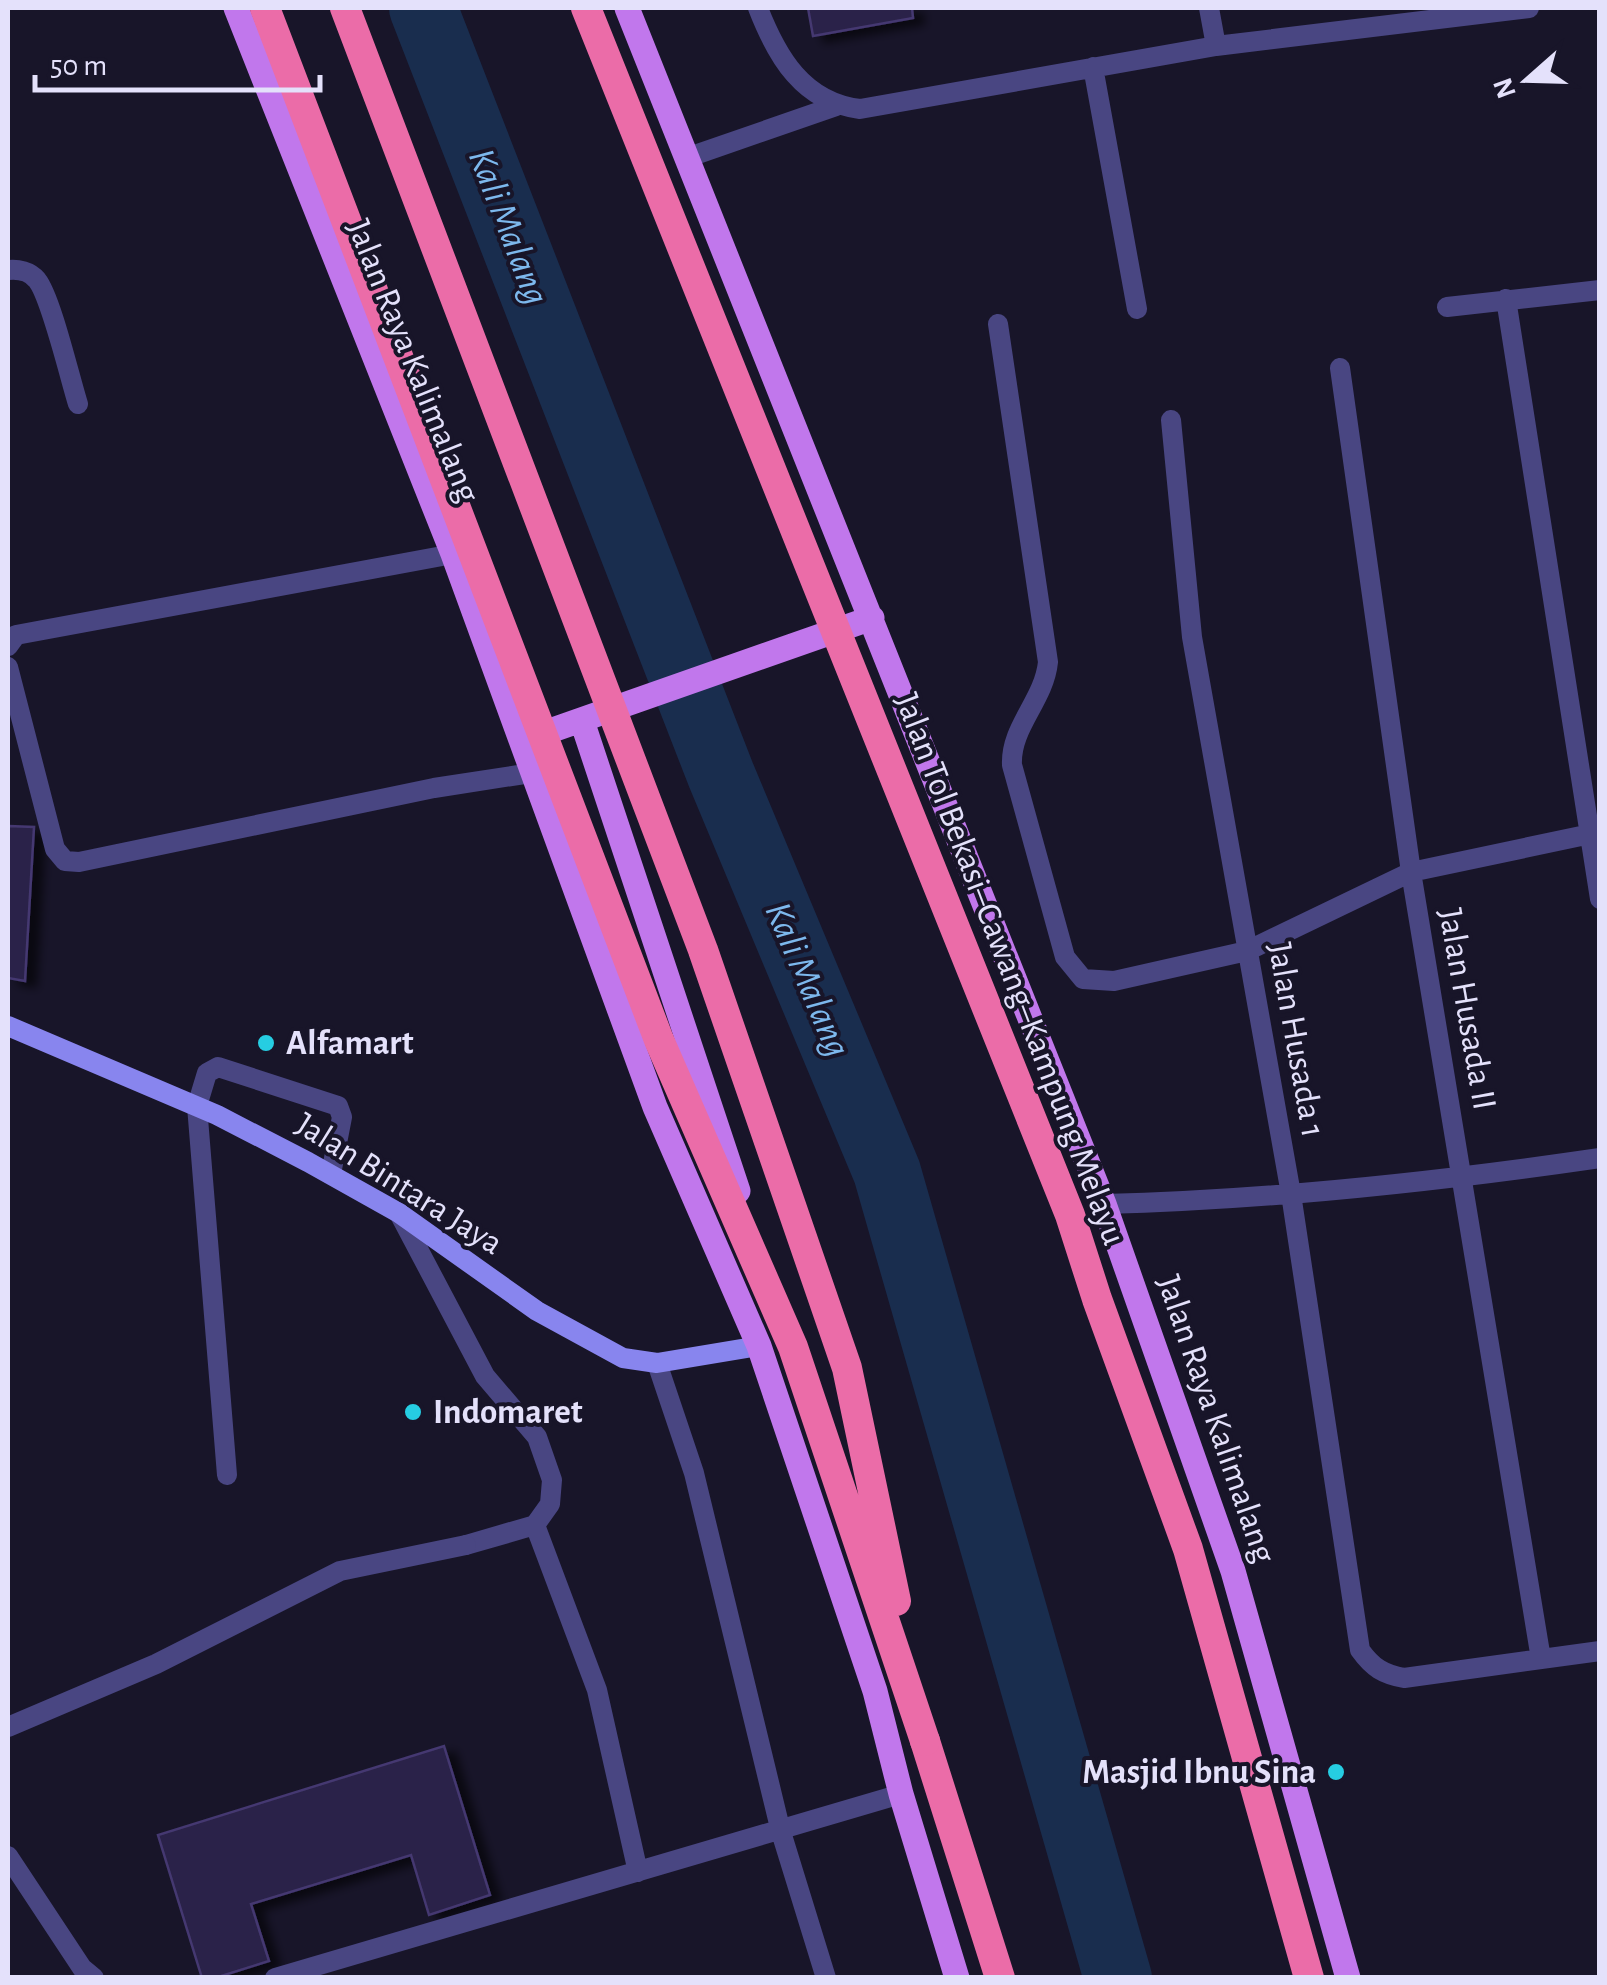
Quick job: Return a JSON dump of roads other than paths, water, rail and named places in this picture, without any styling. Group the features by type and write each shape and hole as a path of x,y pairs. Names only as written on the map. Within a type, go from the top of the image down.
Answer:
{"highway":[{"path":"265,8 659,1040 794,1347 1000,1978"},
{"path":"344,8 696,931 846,1368 925,1741"},
{"name":"Jalan Tol Bekasi–Cawang–Kampung Melayu","path":"586,8 1070,1216 1188,1548 1309,1978"}],"main road":[{"name":"Jalan Raya Kalimalang","path":"236,8 453,554 654,1106 759,1346 875,1691 901,1794 957,1978"},
{"name":"Jalan Raya Kalimalang","path":"627,8 1104,1204 1233,1571 1348,1978"},
{"path":"520,742 872,618"},
{"name":"Jalan Raya Kalimalang","path":"582,721 768,1282 759,1346"}],"street":[{"path":"758,8 771,40 811,92 836,106 860,109 1216,46 1529,8"},
{"path":"1209,8 1216,46"},
{"path":"1094,67 1138,309"},
{"path":"688,157 836,106"},
{"path":"8,270 20,269 37,280 78,404"},
{"path":"1447,307 1600,290"},
{"path":"1506,299 1594,833 1600,899"},
{"path":"998,324 1048,662 1046,682 1013,740 1012,765 1065,957 1084,979 1114,982 1247,951 1411,872 1594,833"},
{"name":"Jalan Husada II","path":"1340,368 1411,872 1541,1659"},
{"name":"Jalan Husada 1","path":"1171,420 1192,637 1292,1194 1360,1650 1372,1667 1404,1678 1541,1659"},
{"path":"8,646 16,635 453,554"},
{"path":"8,667 55,849 64,861 79,862 434,788 530,773"},
{"name":"Jalan Bintara Jaya","path":"8,1026 196,1106 331,1174 398,1213 537,1310 623,1358 657,1362 759,1346"},
{"path":"227,1475 196,1106 207,1073 218,1067 338,1106 342,1117 331,1174"},
{"path":"1104,1204 1292,1194 1463,1178 1600,1158"},
{"path":"8,1727 156,1664 340,1571 466,1544 535,1524 550,1504 552,1480 538,1437 485,1376 398,1213"},
{"path":"657,1362 694,1473 782,1832 826,1978"},
{"path":"535,1524 597,1690 638,1872"},
{"path":"1541,1659 1600,1651"},
{"path":"275,1978 901,1794"},
{"path":"8,1856 82,1968 94,1978"}],"waterway":[{"name":"Kali Malang","path":"423,8 721,775 887,1172 1118,1978"}],"place":[{"name":"Alfamart","path":"266,1043"},
{"name":"Indomaret","path":"413,1412"},
{"name":"Masjid Ibnu Sina","path":"1336,1772"}]}
